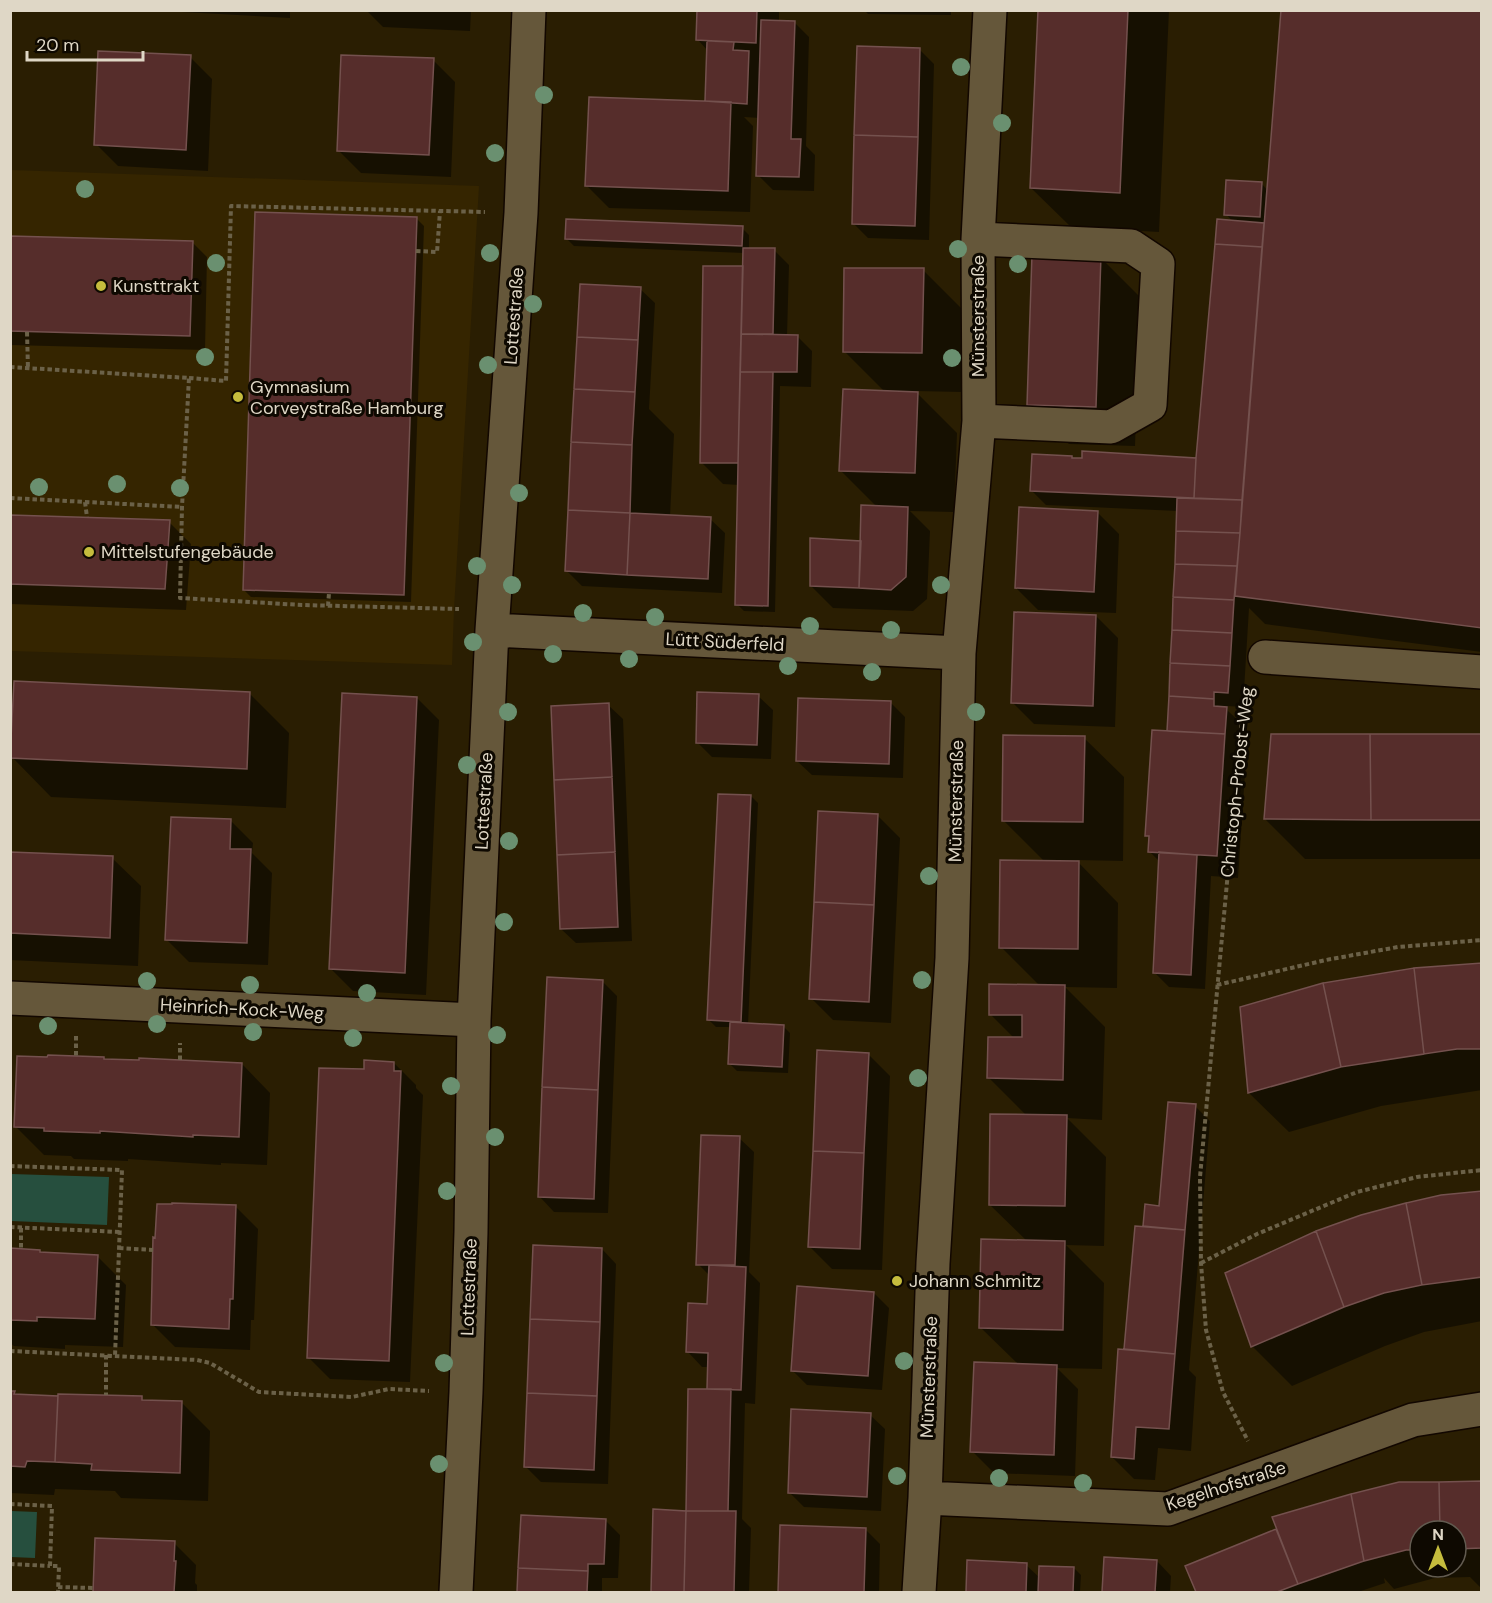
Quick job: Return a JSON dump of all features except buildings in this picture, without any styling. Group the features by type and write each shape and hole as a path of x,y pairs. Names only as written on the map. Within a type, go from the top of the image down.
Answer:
{"street":[{"name":"Lottestraße","path":"456,1593 466,1392 474,1020 492,620 521,213 529,10"},
{"name":"Münsterstraße","path":"919,1593 925,1498 933,1263 952,958 959,653 979,421 978,239 990,10"},
{"path":"978,239 1131,246 1158,264 1150,405 1111,427 979,421"},
{"name":"Lütt Süderfeld","path":"492,620 959,653"},
{"path":"1264,657 1482,672"},
{"name":"Heinrich-Kock-Weg","path":"10,998 474,1020"},
{"name":"Kegelhofstraße","path":"925,1498 1168,1509 1413,1420 1482,1408"}],"path":[{"path":"10,367 226,381 231,206 521,213"},
{"path":"416,251 437,252 440,211"},
{"path":"27,332 28,369"},
{"path":"189,378 180,598 328,606 492,620"},
{"path":"10,498 182,507"},
{"path":"85,502 87,517"},
{"path":"328,606 329,593"},
{"name":"Christoph-Probst-Weg","path":"1264,657 1246,679 1200,1177 1201,1263 1206,1330 1223,1392 1265,1474"},
{"path":"1217,986 1326,960 1398,947 1482,940"},
{"path":"10,1166 122,1170 115,1356"},
{"path":"1201,1263 1257,1234 1357,1192 1417,1177 1482,1170"},
{"path":"10,1227 120,1232"},
{"path":"21,1228 21,1249"},
{"path":"119,1248 153,1250"},
{"path":"10,1351 197,1360 210,1363 259,1392 352,1397 389,1389 466,1392"},
{"path":"106,1355 106,1395"},
{"path":"10,1504 52,1506 50,1566"},
{"path":"10,1564 59,1566 58,1590 93,1588"}],"shaded area":[{"name":"Gymnasium Corveystraße Hamburg","path":"11,170 479,186 452,665 11,651"}],"green space":[{"path":"11,1174 109,1177 107,1225 11,1221"},
{"path":"11,1511 37,1512 35,1558 11,1557"}],"place":[{"name":"Kunsttrakt","path":"101,286"},
{"name":"Gymnasium Corveystraße Hamburg","path":"238,397"},
{"name":"Mittelstufengebäude","path":"89,552"},
{"name":"Johann Schmitz","path":"897,1281"}]}
